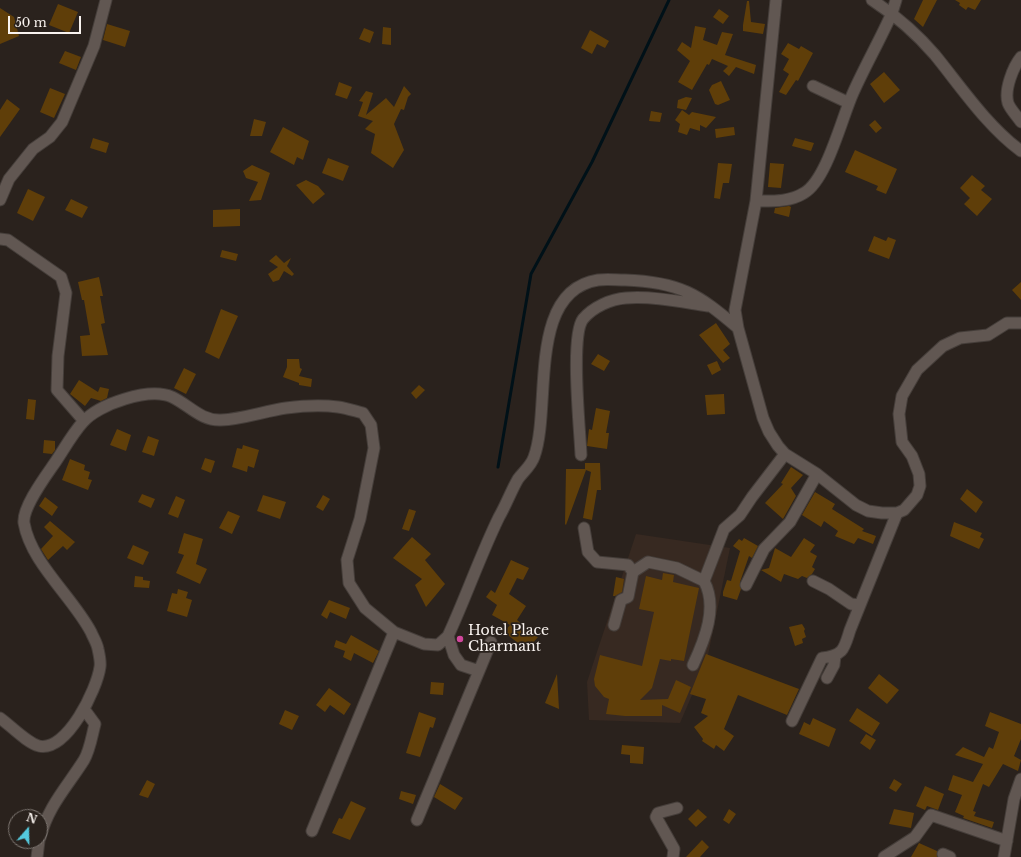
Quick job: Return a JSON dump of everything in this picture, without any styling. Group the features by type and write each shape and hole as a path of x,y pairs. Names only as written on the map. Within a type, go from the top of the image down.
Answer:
{"street":[{"path":"0,200 9,179 33,149 50,137 62,122 94,46 106,0"},
{"path":"776,0 756,201 735,310 738,328 763,418 769,432 785,454 817,474 856,505 868,511 897,513 904,510 917,495 920,486 919,474 912,456 902,442 899,414 902,396 917,370 943,346 960,338 988,335 1007,323 1021,323"},
{"path":"872,0 892,13 934,54 982,113 1010,143 1021,151"},
{"path":"756,201 791,199 805,193 814,184 832,151 849,103 892,13 896,0"},
{"path":"1021,57 1017,62 1007,91 1008,103 1021,122"},
{"path":"813,86 849,103"},
{"path":"0,239 8,240 61,276 66,293 58,356 57,390 84,421"},
{"path":"0,718 38,746 46,746 59,741 84,709 95,683 100,666 98,647 82,615 43,565 28,538 24,520 33,494 84,421 117,401 138,395 170,396 208,419 222,420 287,408 337,406 363,413 371,425 374,448 360,519 347,560 348,584 364,608 394,632 424,644 438,645 448,636 487,543 518,480 534,459 541,431 542,395 548,336 554,317 563,302 584,284 598,280 666,284 684,290 712,306 738,328"},
{"path":"581,455 577,350 578,331 583,320 594,309 609,302 624,298 643,298 712,306"},
{"path":"704,581 724,530 740,515 752,496 785,454"},
{"path":"746,585 764,549 790,522 817,474"},
{"path":"828,678 836,656 844,648 859,605 897,513"},
{"path":"584,528 588,552 598,562 628,565 633,572"},
{"path":"614,625 620,600 628,597 633,572 648,562 677,568 704,581 710,591 710,614 704,641 693,665"},
{"path":"813,581 829,589 851,604 859,605"},
{"path":"312,831 394,632"},
{"path":"448,636 454,655 461,665 479,671"},
{"path":"417,820 491,642"},
{"path":"792,721 822,658 836,656"},
{"path":"48,816 69,780 85,759 95,724 84,709"},
{"path":"1004,857 1014,799 1021,779"},
{"path":"673,857 674,849 656,817 658,813 677,808"},
{"path":"884,857 915,837 931,815 1007,841"}],"shaded area":[{"path":"636,534 730,548 707,660 680,723 589,720 587,682"}],"building":[{"path":"923,0 937,0 923,27 914,19"},
{"path":"955,0 981,0 975,10 968,7 966,10"},
{"path":"747,1 749,1 751,22 765,24 763,34 743,31"},
{"path":"58,4 78,12 69,33 49,25"},
{"path":"0,8 14,17 19,36 0,44"},
{"path":"719,9 729,16 723,24 713,17"},
{"path":"107,24 130,31 125,47 103,40"},
{"path":"695,26 706,28 703,40 717,45 722,32 733,34 725,55 756,65 754,74 736,67 729,76 723,71 728,66 712,59 709,65 707,64 692,90 678,82 690,61 677,50 682,42 691,48"},
{"path":"383,27 391,28 391,45 382,44"},
{"path":"364,28 374,32 370,43 359,39"},
{"path":"590,30 609,41 605,48 597,44 592,54 581,48"},
{"path":"788,43 799,49 801,46 813,53 798,81 796,80 786,95 779,92 789,74 783,70 789,59 781,54"},
{"path":"65,51 81,57 76,70 59,63"},
{"path":"884,72 900,90 884,103 870,84"},
{"path":"721,81 730,100 718,105 715,104 709,90 712,85"},
{"path":"339,82 352,87 347,99 335,95"},
{"path":"404,86 411,94 408,97 404,110 401,109 394,124 404,150 393,168 371,153 375,134 365,129 373,121 358,116 363,102 359,101 366,91 373,93 366,115 386,98 394,107"},
{"path":"50,88 65,94 54,118 40,112"},
{"path":"686,97 692,98 686,110 677,108 678,100"},
{"path":"7,99 20,109 0,137 0,110"},
{"path":"682,110 689,115 692,112 716,117 706,128 700,125 700,131 690,128 687,135 678,132 680,124 675,120"},
{"path":"651,111 662,113 660,122 649,121"},
{"path":"254,119 266,122 262,136 250,136"},
{"path":"875,120 882,128 876,133 869,125"},
{"path":"283,127 309,141 303,160 297,157 294,165 270,152"},
{"path":"734,127 735,135 716,138 715,129"},
{"path":"93,138 109,143 106,153 90,148"},
{"path":"795,138 814,143 811,151 792,146"},
{"path":"855,150 897,169 886,194 876,190 878,186 845,172"},
{"path":"328,158 349,166 343,181 322,173"},
{"path":"718,163 732,164 729,183 723,183 720,199 714,198"},
{"path":"770,163 784,164 781,188 768,187"},
{"path":"252,165 270,173 261,200 249,201 258,182 246,178 243,171"},
{"path":"972,175 985,186 981,190 992,199 977,216 964,204 970,198 960,188"},
{"path":"306,180 318,186 325,194 313,204 296,185"},
{"path":"28,189 45,197 33,221 17,213"},
{"path":"71,199 88,207 82,218 65,210"},
{"path":"791,207 789,217 774,213 775,208"},
{"path":"240,209 240,226 213,227 213,210"},
{"path":"874,236 886,241 888,237 896,240 889,259 868,251"},
{"path":"222,250 238,254 236,261 220,257"},
{"path":"276,255 284,263 291,258 287,266 294,274 292,276 284,271 279,280 273,282 268,274 278,267 269,261"},
{"path":"99,277 103,296 100,296 105,323 101,324 108,355 82,356 80,336 90,335 84,300 82,300 78,282"},
{"path":"1021,282 1021,300 1012,290"},
{"path":"221,309 238,316 219,359 205,352"},
{"path":"716,323 730,344 723,350 730,358 723,363 699,335"},
{"path":"598,354 610,361 604,371 591,364"},
{"path":"287,359 299,359 300,368 302,369 299,376 312,379 311,387 299,385 299,383 283,377 287,367"},
{"path":"717,361 721,370 712,375 707,365"},
{"path":"184,368 196,374 186,394 174,388"},
{"path":"79,380 98,392 100,387 109,389 107,398 101,401 91,398 85,406 70,394"},
{"path":"419,385 425,390 416,399 411,393"},
{"path":"724,394 725,414 707,415 705,395"},
{"path":"28,399 36,400 34,420 26,419"},
{"path":"596,408 610,411 606,433 609,433 607,449 587,446 589,429 592,430"},
{"path":"117,429 131,435 126,451 110,445"},
{"path":"148,436 159,440 154,456 142,452"},
{"path":"44,440 55,441 55,450 52,454 43,453"},
{"path":"243,445 259,450 254,468 248,466 247,472 232,467 237,448 242,449"},
{"path":"205,458 215,461 211,473 201,469"},
{"path":"70,459 85,465 84,470 90,472 88,479 92,480 88,490 62,480"},
{"path":"585,463 600,463 601,490 597,490 592,520 583,518 591,472 586,470 566,525 566,469 585,469"},
{"path":"791,467 803,475 791,488 796,496 783,519 765,503 783,484 781,483"},
{"path":"967,489 983,502 976,513 960,499"},
{"path":"815,492 835,504 832,509 864,529 862,531 876,536 873,544 858,538 854,544 835,536 838,531 824,521 821,527 802,515"},
{"path":"142,494 155,499 151,508 138,502"},
{"path":"263,495 286,502 280,519 257,511"},
{"path":"323,495 330,499 323,511 316,507"},
{"path":"176,496 185,500 178,518 168,514"},
{"path":"45,497 58,507 52,516 39,506"},
{"path":"409,509 416,511 409,531 402,529"},
{"path":"228,511 240,516 232,534 219,528"},
{"path":"50,521 75,542 67,550 63,546 48,560 41,549 53,536 44,527"},
{"path":"954,522 982,533 980,537 984,539 979,549 950,536"},
{"path":"184,533 203,539 196,564 207,569 200,584 176,573 184,555 178,553"},
{"path":"412,537 431,554 425,560 445,584 426,607 415,585 422,579 393,558"},
{"path":"744,538 758,546 752,558 749,556 740,582 741,589 737,600 723,596 723,592 727,580 731,581 740,551 733,546 739,539 742,541"},
{"path":"804,538 815,545 810,552 817,556 812,567 815,569 807,578 802,576 798,579 784,574 781,582 761,570 769,568 775,548 791,557"},
{"path":"133,545 149,552 143,565 127,558"},
{"path":"511,560 529,568 523,580 517,578 509,594 526,606 517,620 538,637 527,650 504,632 510,625 492,615 497,605 486,597 491,590 495,593"},
{"path":"663,573 674,575 673,582 699,588 684,661 660,659 652,688 640,700 668,699 676,680 691,687 680,713 662,705 662,716 625,716 606,714 609,699 604,697 595,686 594,679 600,655 642,666 654,612 639,609 646,576 662,580"},
{"path":"135,576 143,577 143,580 150,581 149,588 134,587"},
{"path":"616,577 624,579 622,592 613,596"},
{"path":"178,589 188,592 186,598 192,600 187,617 167,611 172,593 177,594"},
{"path":"329,600 350,608 346,619 330,612 327,619 321,615"},
{"path":"802,624 805,629 804,631 806,637 802,639 803,643 795,646 789,627"},
{"path":"351,635 379,651 373,663 354,653 351,661 343,657 345,651 334,647 336,640 346,644"},
{"path":"706,654 799,689 787,715 738,695 724,729 734,736 724,751 716,745 714,749 702,741 703,739 694,727 708,716 701,713 706,699 690,694"},
{"path":"557,674 559,709 545,703"},
{"path":"879,674 899,690 887,704 868,688"},
{"path":"431,682 444,683 443,695 430,694"},
{"path":"329,688 351,704 344,715 330,705 325,712 316,705"},
{"path":"857,708 880,723 872,736 849,721"},
{"path":"285,710 299,716 292,730 279,724"},
{"path":"419,712 436,718 433,728 430,727 420,757 406,753"},
{"path":"990,712 1021,724 1021,739 1014,756 1021,760 1018,771 1003,764 989,787 983,784 973,811 976,812 974,816 994,822 992,828 963,818 964,816 955,812 962,795 948,790 953,775 973,782 983,764 955,755 963,747 984,757 989,747 993,749 999,732 985,726"},
{"path":"813,718 836,729 829,747 799,734 804,722 810,725"},
{"path":"866,734 876,740 870,750 860,743"},
{"path":"622,745 644,747 643,764 630,763 630,755 621,754"},
{"path":"894,779 902,784 896,792 889,788"},
{"path":"147,780 155,784 148,798 139,795"},
{"path":"440,784 463,798 455,810 434,797"},
{"path":"925,786 944,794 938,810 927,806 925,810 916,806"},
{"path":"401,791 416,795 413,804 399,799"},
{"path":"351,801 366,808 350,840 332,833 339,818 342,819"},
{"path":"698,809 707,817 696,827 688,819"},
{"path":"729,809 736,814 729,824 723,820"},
{"path":"894,809 914,813 911,828 889,824"},
{"path":"702,840 709,847 700,857 686,857"},
{"path":"919,843 937,851 937,857 911,857"}],"waterway":[{"path":"498,467 531,274 592,162 669,0"}],"place":[{"name":"Hotel Place Charmant","path":"460,639"}]}
